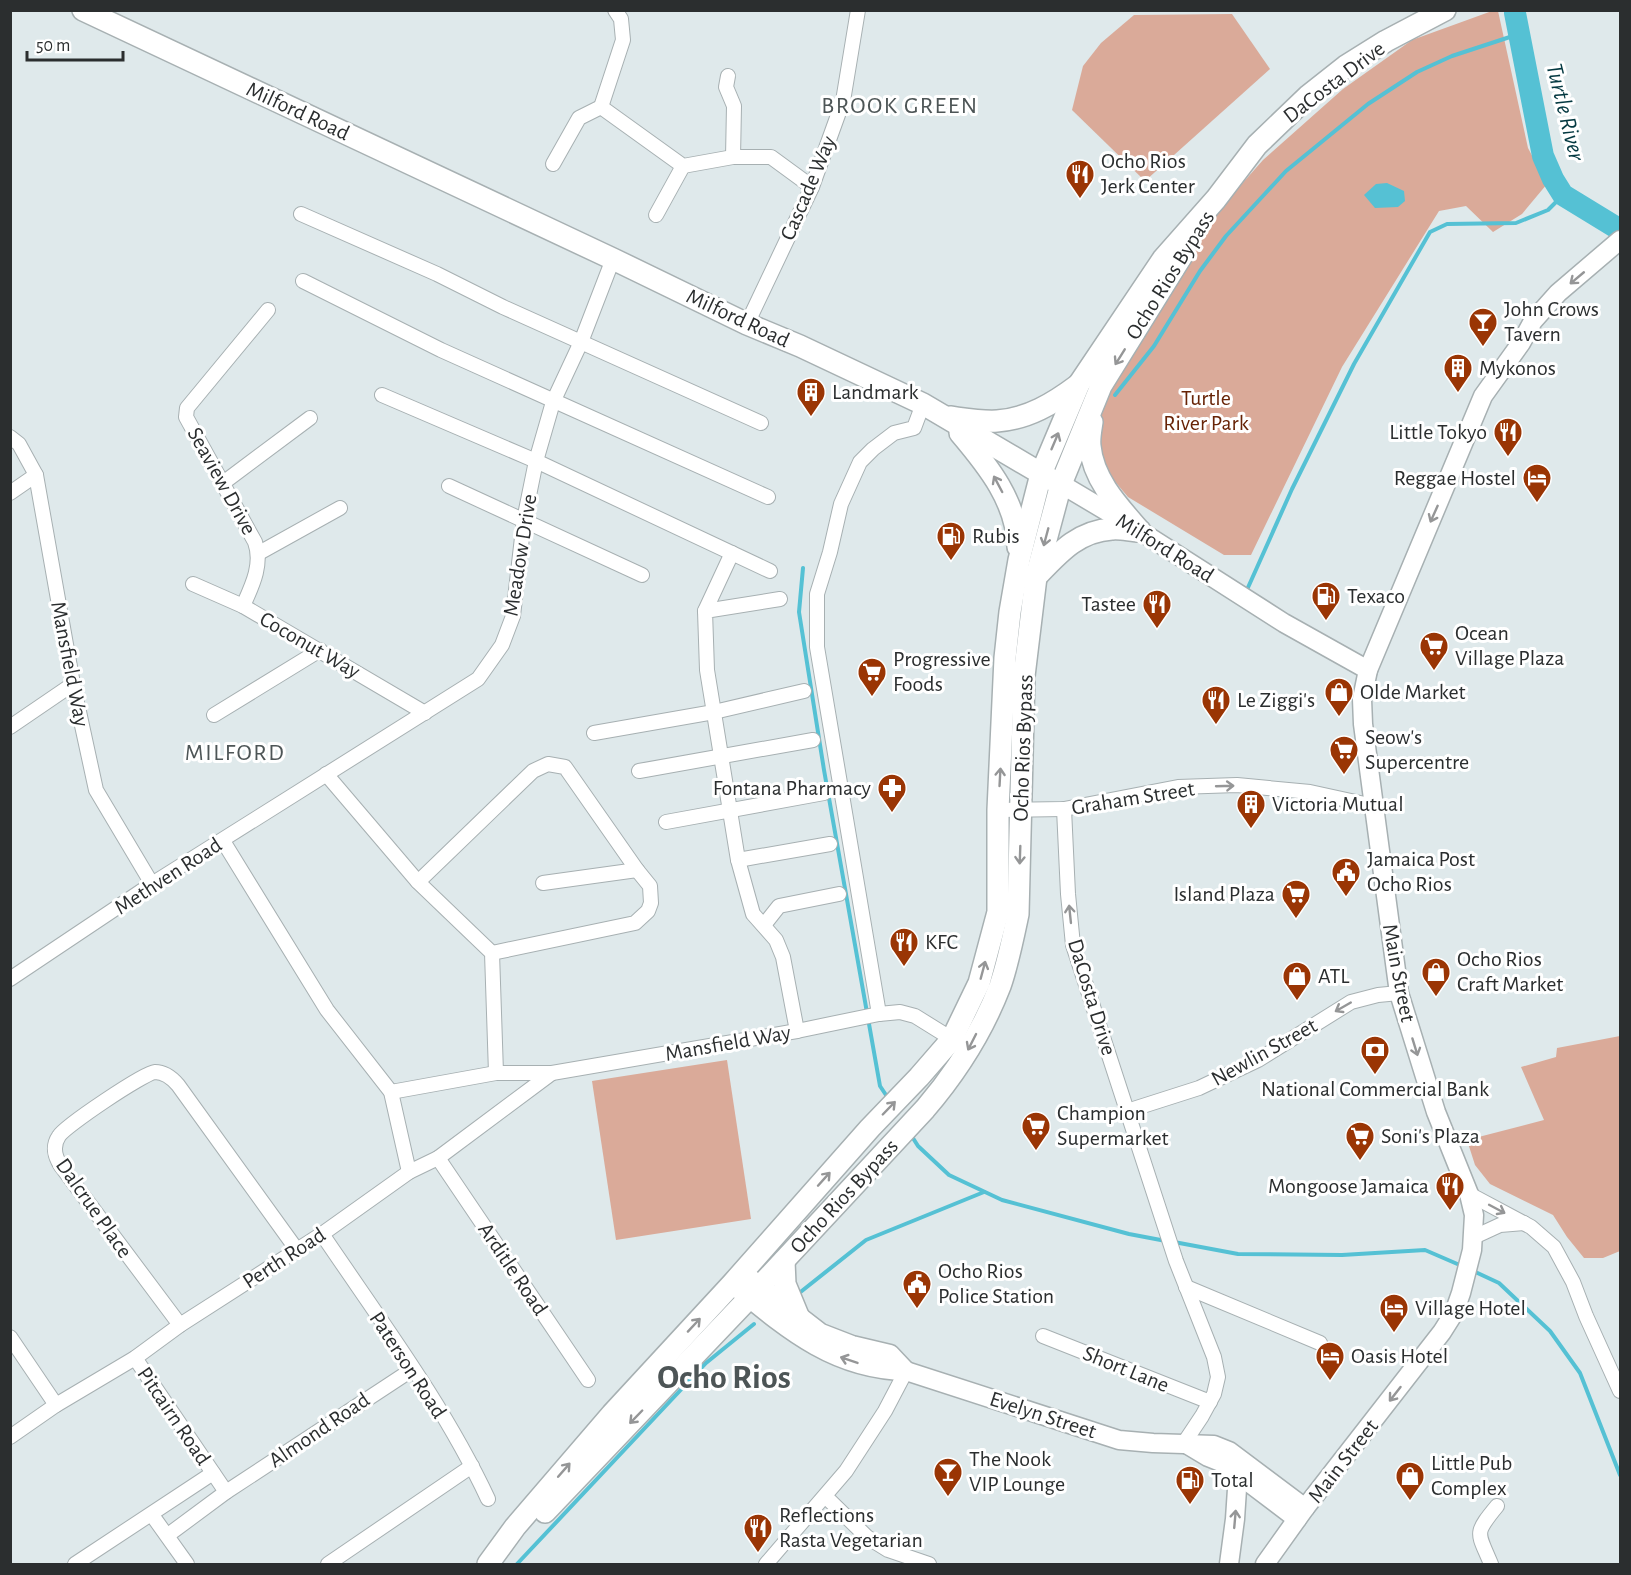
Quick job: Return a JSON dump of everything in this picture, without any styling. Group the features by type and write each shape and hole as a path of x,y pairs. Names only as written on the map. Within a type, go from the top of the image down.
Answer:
{"main road":[{"name":"Milford Road","path":"83,10 614,259 747,324 923,404 1061,484"},
{"name":"DaCosta Drive","path":"1216,199 1257,145 1308,96 1346,66 1386,41 1445,10"},
{"name":"Ocho Rios Bypass","path":"488,1564 515,1527 612,1413 952,1039 979,983 998,912 998,810 1005,658 1019,560 1041,474 1079,384 1163,259 1216,199"},
{"name":"Ocho Rios Bypass","path":"495,1564 892,1145 948,1082 969,1049 999,987 1018,914 1024,676 1036,578 1061,484 1101,386 1216,199"},
{"path":"947,417 997,421 1025,416 1055,402 1079,384"},
{"path":"1101,386 1092,416 1090,445 1095,469 1108,492 1140,531"},
{"path":"947,417 985,463 999,484 1018,531 1019,560"},
{"path":"1036,578 1069,544 1092,533 1112,529 1140,531"},
{"path":"784,1261 785,1284 799,1318"}],"street":[{"path":"553,164 579,118 601,107 623,40 621,19 615,10"},
{"name":"Cascade Way","path":"747,324 812,187 843,101 858,10"},
{"path":"728,76 726,87 734,106 733,157"},
{"path":"601,107 683,166 733,157 771,157 812,187"},
{"path":"656,215 683,166"},
{"path":"301,214 761,423"},
{"name":"Main Street","path":"1265,1564 1442,1332 1454,1313 1461,1293 1473,1243 1474,1215 1469,1194 1436,1112 1399,993 1362,708 1368,670 1483,396 1521,343 1533,321 1558,293 1620,240"},
{"name":"Meadow Drive","path":"326,774 478,679 502,645 513,616 524,520 536,461 553,402 581,342 614,259"},
{"path":"303,281 408,334 553,402 703,466 768,497"},
{"name":"Seaview Drive","path":"243,606 254,583 259,554 255,542 186,417 187,408 268,310"},
{"path":"382,395 536,461 770,571"},
{"path":"874,1015 817,647 817,594 841,504 860,462 894,433 914,428 923,404"},
{"path":"223,483 310,418"},
{"name":"Mansfield Way","path":"10,437 19,444 36,475 73,684 96,790 152,884"},
{"path":"10,493 36,475"},
{"name":"Milford Road","path":"1061,484 1140,531 1284,623 1368,670"},
{"path":"449,486 642,575"},
{"path":"259,554 340,508"},
{"path":"732,553 705,611 706,670 738,860 753,914 776,940 783,957 797,1031"},
{"name":"Coconut Way","path":"193,584 243,606 425,713"},
{"path":"705,611 780,599"},
{"path":"214,715 320,650"},
{"path":"10,726 73,684"},
{"path":"594,733 714,712 804,691"},
{"path":"639,771 813,740"},
{"path":"418,882 533,771 548,764 565,766 650,886 652,894 648,911 635,923 492,953"},
{"path":"326,774 418,882 492,953 496,1073"},
{"name":"Methven Road","path":"10,979 152,884 326,774"},
{"name":"Graham Street","path":"998,810 1064,809 1178,787 1237,785 1310,792 1374,806"},
{"path":"666,822 824,793"},
{"name":"DaCosta Drive","path":"1064,809 1073,945 1127,1111"},
{"path":"223,841 327,1010 391,1092 409,1172"},
{"path":"738,860 830,844"},
{"path":"543,883 637,870"},
{"path":"764,925 779,906 839,894"},
{"name":"Newlin Street","path":"1127,1111 1199,1088 1257,1060 1351,1002 1378,995 1399,993"},
{"name":"Mansfield Way","path":"391,1092 496,1073 552,1073 900,1012 915,1016 952,1039"},
{"name":"Perth Road","path":"10,1437 56,1405 135,1358 180,1326 322,1234 409,1172 438,1158 552,1073"},
{"name":"Dalcrue Place","path":"180,1326 61,1166 55,1151 55,1143 65,1129 147,1074 165,1074 178,1085 297,1250"},
{"path":"1127,1111 1176,1262 1214,1357 1218,1377 1210,1402 1184,1443"},
{"name":"Arditle Road","path":"438,1158 588,1380"},
{"path":"1469,1194 1524,1223 1554,1247 1580,1296 1586,1316 1620,1391"},
{"path":"1473,1243 1500,1226 1524,1223"},
{"name":"Paterson Road","path":"322,1234 413,1369 472,1466 488,1499"},
{"name":"Evelyn Street","path":"737,1278 813,1346 883,1370 906,1371 1119,1440 1214,1445 1229,1451 1301,1514"},
{"path":"1186,1287 1320,1343"},
{"name":"Evelyn Street","path":"755,1292 821,1333 852,1345 890,1354 906,1371"},
{"name":"Short Lane","path":"1043,1335 1210,1402"},
{"path":"10,1336 56,1405"},
{"name":"Pitcairn Road","path":"135,1358 213,1473"},
{"name":"Almond Road","path":"168,1535 226,1492 413,1369"},
{"path":"766,1564 846,1471 885,1411 906,1371"},
{"name":"Evelyn Street","path":"1184,1443 1208,1457 1223,1462 1301,1514"},
{"path":"328,1564 472,1466"},
{"path":"75,1564 213,1473 226,1492"},
{"path":"1229,1564 1238,1474"},
{"path":"826,1497 867,1537 888,1550 929,1564"},
{"path":"1491,1564 1479,1537 1479,1529 1497,1506"},
{"path":"152,1515 187,1564"}],"green space":[{"name":"Turtle River Park","path":"1492,11 1498,11 1528,148 1547,184 1522,214 1493,232 1466,206 1439,211 1342,367 1251,555 1224,555 1128,497 1112,478 1102,457 1096,416 1115,361 1194,238 1263,160 1343,89 1412,40"},
{"path":"1232,14 1270,69 1145,181 1072,110 1083,66 1101,43 1134,15"},
{"path":"1620,1036 1620,1251 1603,1258 1584,1258 1553,1215 1490,1184 1475,1165 1467,1140 1544,1120 1521,1067 1556,1057 1557,1048"},
{"path":"727,1060 751,1219 616,1240 592,1081"}],"water":[{"path":"1387,183 1404,191 1405,201 1398,207 1375,208 1364,195 1376,184"}],"waterway":[{"name":"Turtle River","path":"1515,13 1543,156 1553,179 1563,195 1617,228"},
{"path":"1115,395 1154,346 1200,271 1226,236 1286,171 1368,104 1417,72 1452,56 1519,34"},
{"path":"1246,592 1292,489 1354,364 1430,232 1447,224 1516,223 1548,210 1563,195"},
{"path":"803,568 799,612 824,770 880,1086 888,1098"},
{"path":"911,1135 918,1146 949,1175 1002,1200 1129,1234 1166,1241"},
{"path":"798,1294 866,1240 984,1192"},
{"path":"1174,1242 1238,1254 1342,1255 1425,1250 1462,1266"},
{"path":"1471,1270 1499,1283 1550,1331 1580,1373 1620,1475"},
{"path":"517,1564 706,1363 754,1324"}],"place":[{"name":"Ocho Rios Jerk Center","path":"1080,200"},
{"name":"John Crows Tavern","path":"1483,348"},
{"name":"Mykonos","path":"1458,394"},
{"name":"Landmark","path":"811,418"},
{"name":"Little Tokyo","path":"1508,458"},
{"name":"Reggae Hostel","path":"1537,504"},
{"name":"Rubis","path":"951,562"},
{"name":"Texaco","path":"1326,622"},
{"name":"Tastee","path":"1157,630"},
{"name":"Ocean Village Plaza","path":"1434,672"},
{"name":"Progressive Foods","path":"872,698"},
{"name":"Olde Market","path":"1339,718"},
{"name":"Le Ziggi's","path":"1216,726"},
{"name":"Seow's Supercentre","path":"1344,776"},
{"name":"Fontana Pharmacy","path":"892,814"},
{"name":"Victoria Mutual","path":"1251,830"},
{"name":"Jamaica Post Ocho Rios","path":"1346,898"},
{"name":"Island Plaza","path":"1296,920"},
{"name":"KFC","path":"904,968"},
{"name":"Ocho Rios Craft Market","path":"1436,998"},
{"name":"ATL","path":"1297,1002"},
{"name":"National Commercial Bank","path":"1375,1076"},
{"name":"Champion Supermarket","path":"1036,1152"},
{"name":"Soni's Plaza","path":"1360,1162"},
{"name":"Mongoose Jamaica","path":"1450,1212"},
{"name":"Ocho Rios Police Station","path":"917,1310"},
{"name":"Village Hotel","path":"1394,1334"},
{"name":"Oasis Hotel","path":"1330,1382"},
{"name":"The Nook VIP Lounge","path":"948,1498"},
{"name":"Little Pub Complex","path":"1410,1502"},
{"name":"Total","path":"1190,1506"},
{"name":"Reflections Rasta Vegetarian","path":"758,1554"}],"district":[{"name":"BROOK GREEN","path":"900,106"},
{"name":"MILFORD","path":"235,753"},
{"name":"Ocho Rios","path":"724,1378"}]}
